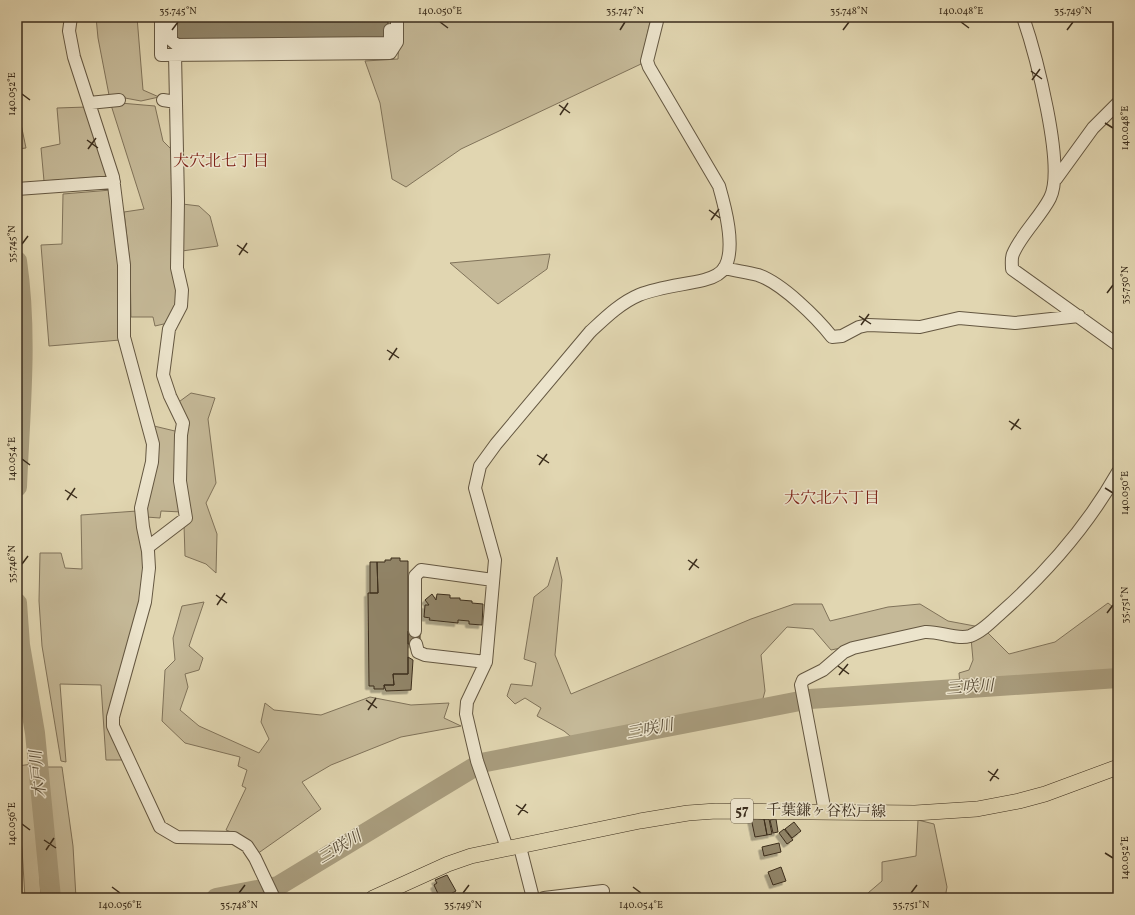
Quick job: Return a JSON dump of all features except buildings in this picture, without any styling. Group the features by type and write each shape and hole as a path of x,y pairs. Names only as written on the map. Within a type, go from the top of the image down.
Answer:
{"main road":[{"name":"千葉鎌ヶ谷松戸線","path":"372,898 448,864 472,856 514,850 688,813 716,811 915,813 995,806 1045,794 1118,767"}],"street":[{"path":"71,17 69,31 74,57 114,182 124,266 124,337 153,444 152,462 141,508 148,547 149,568 145,602 113,717 113,726 160,827 177,837 234,838 247,846 255,858 271,891"},
{"path":"161,17 161,55 390,53 397,42 397,17"},
{"path":"171,17 171,40 177,45 184,45 387,43 390,39 390,17"},
{"path":"533,898 477,761 466,714 467,702 486,662 495,560 477,501 475,488 480,466 492,449 590,332 623,305 638,296 718,275 724,268 728,259 729,238 725,206 719,186 648,67 647,61 658,17"},
{"path":"1023,17 1033,48 1055,152 1056,179 1051,197 1012,254 1012,269 1118,345"},
{"path":"148,547 186,518 180,481 181,435 183,423 170,396 163,375 168,329 181,306 182,290 177,268 178,201 175,54"},
{"path":"89,103 119,100"},
{"path":"163,100 176,102"},
{"path":"1056,179 1093,128 1118,103"},
{"path":"21,188 114,182"},
{"path":"724,268 760,276 770,281 806,308 832,337 837,338 859,327 868,325 920,327 959,318 1015,323 1079,316"},
{"path":"825,812 801,685 803,680 823,670 844,652 853,648 925,632 970,636 985,627 1049,564 1083,526 1118,472"},
{"path":"416,631 415,576 421,570 494,580"},
{"path":"416,644 418,652 425,655 486,662"},
{"path":"544,898 603,891"}],"shaded area":[{"path":"96,17 137,17 143,90 159,97 141,101 109,95 98,38"},
{"path":"400,17 651,17 641,64 461,149 406,187 392,179 380,103 365,61 398,59"},
{"path":"120,103 155,106 163,141 174,152 174,203 199,206 210,216 218,246 182,251 178,305 168,323 155,326 153,317 131,317 130,264 124,212 144,209 111,105"},
{"path":"17,105 26,148 17,149"},
{"path":"87,107 110,176 44,181 41,148 60,144 57,108"},
{"path":"111,190 121,266 120,340 49,346 41,245 62,244 63,194"},
{"path":"550,254 547,269 498,304 450,263"},
{"path":"191,393 215,398 208,419 216,483 206,503 217,534 216,573 206,564 185,556 183,493 185,437 189,425 176,404"},
{"path":"154,426 179,432 182,512 161,511 160,518 146,517 156,445"},
{"path":"137,511 144,570 139,604 109,716 122,760 106,760 101,685 60,684 66,762 61,761 42,646 39,601 40,553 61,553 65,568 82,569 81,515"},
{"path":"557,557 562,580 555,655 571,694 751,619 794,604 822,604 830,621 888,607 920,604 948,621 980,627 968,633 865,643 831,650 813,629 787,627 761,655 765,691 761,706 575,740 564,731 537,716 541,708 525,698 515,704 507,696 511,684 532,686 536,663 524,659 534,597 548,586"},
{"path":"204,602 189,646 203,658 199,670 185,674 188,687 180,710 199,726 259,753 269,739 261,722 265,703 274,710 321,715 370,697 411,705 449,703 444,718 461,726 401,737 331,765 302,782 321,809 257,854 243,837 226,830 246,788 242,786 247,770 238,766 240,757 185,743 162,721 165,670 175,660 173,638 182,606"},
{"path":"1108,603 1118,611 1118,671 960,684 959,673 969,670 973,660 971,638 985,630 1009,654 1055,642"},
{"path":"33,764 41,898 25,898 22,849 17,811 17,766"},
{"path":"42,767 62,767 73,846 76,898 51,898"},
{"path":"918,820 934,824 947,887 945,898 866,898 868,893 882,881 882,862 916,856"}],"waterway":[{"name":"木戸川","path":"17,261 23,346 17,487"},
{"name":"木戸川","path":"17,603 20,645 35,733 51,898"},
{"name":"三咲川","path":"216,898 278,886 481,763 810,699 1118,678"}],"district":[{"name":"大穴北七丁目","path":"221,162"},
{"name":"大穴北六丁目","path":"832,499"}]}
